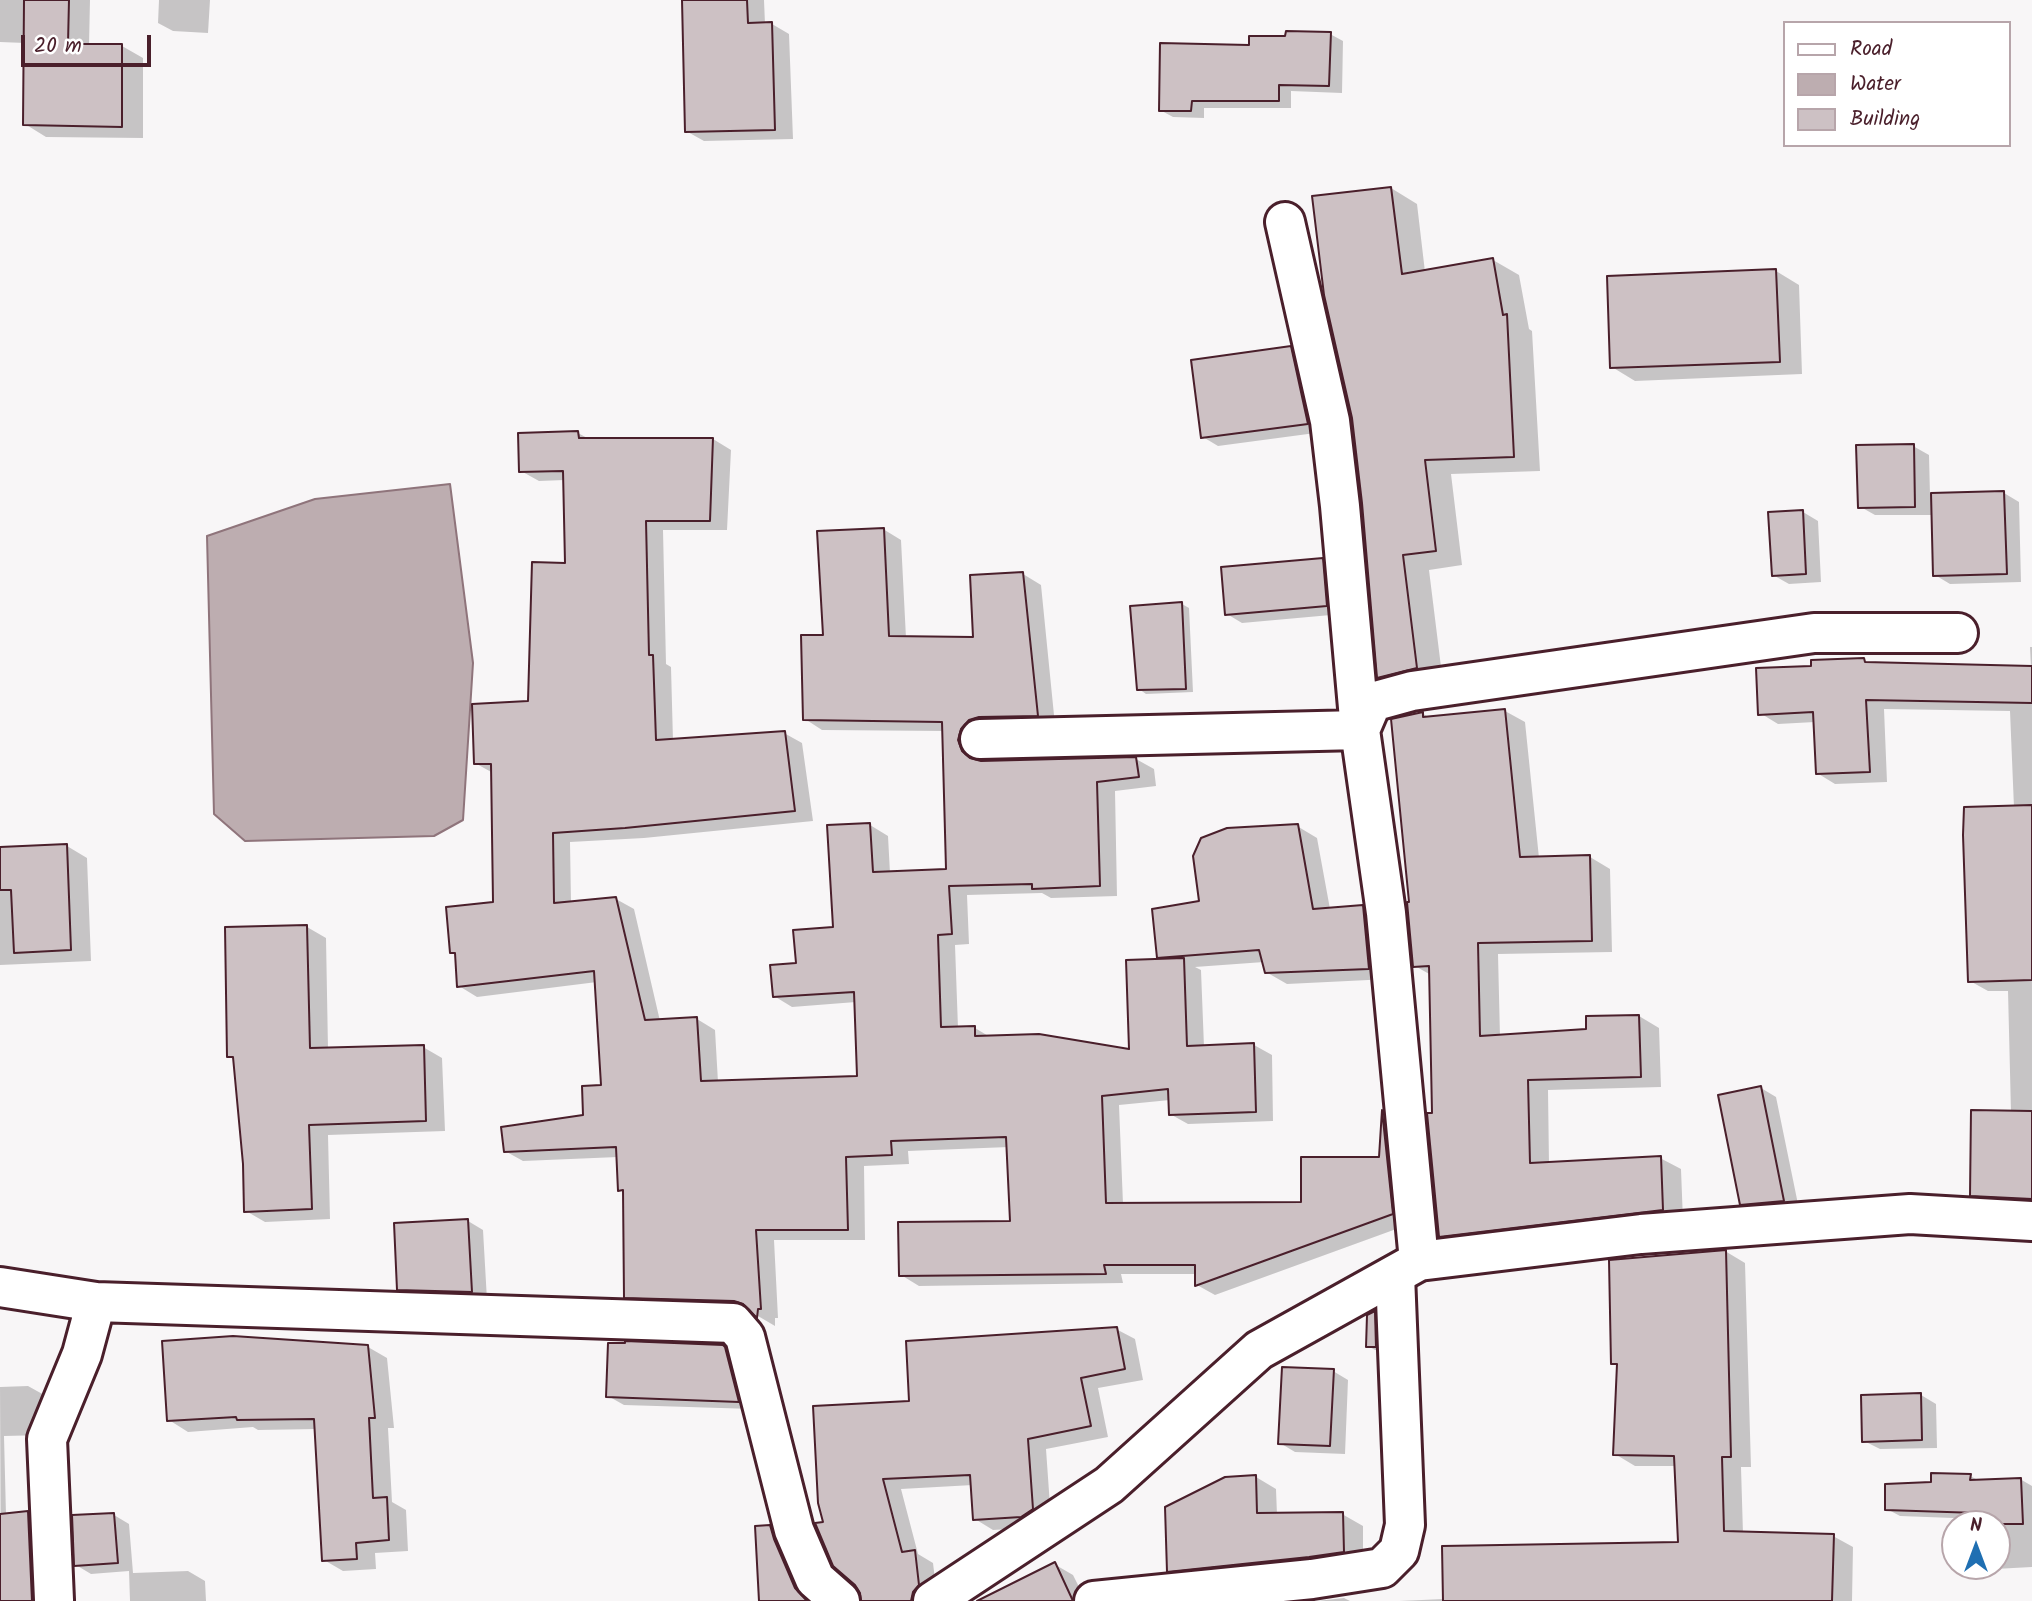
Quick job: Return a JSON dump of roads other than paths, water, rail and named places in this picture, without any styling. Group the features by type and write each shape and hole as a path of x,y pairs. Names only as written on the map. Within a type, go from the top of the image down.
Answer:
{"street":[{"path":"1094,1601 1312,1579 1382,1568 1399,1551 1405,1525 1407,1268 1386,913 1360,730 1330,421 1285,222"},
{"path":"1360,730 1372,702 1412,691 1814,633 1958,633"},
{"path":"980,739 1360,730"},
{"path":"933,1601 1109,1485 1259,1350 1407,1268 1641,1234 1910,1214 2032,1221"},
{"path":"0,1287 96,1302 733,1323 745,1337 794,1530 815,1579 839,1601"},
{"path":"54,1600 47,1439 82,1354 96,1302"}],"water":[{"path":"450,484 473,663 463,820 434,836 245,841 214,814 207,536 315,499"}]}
